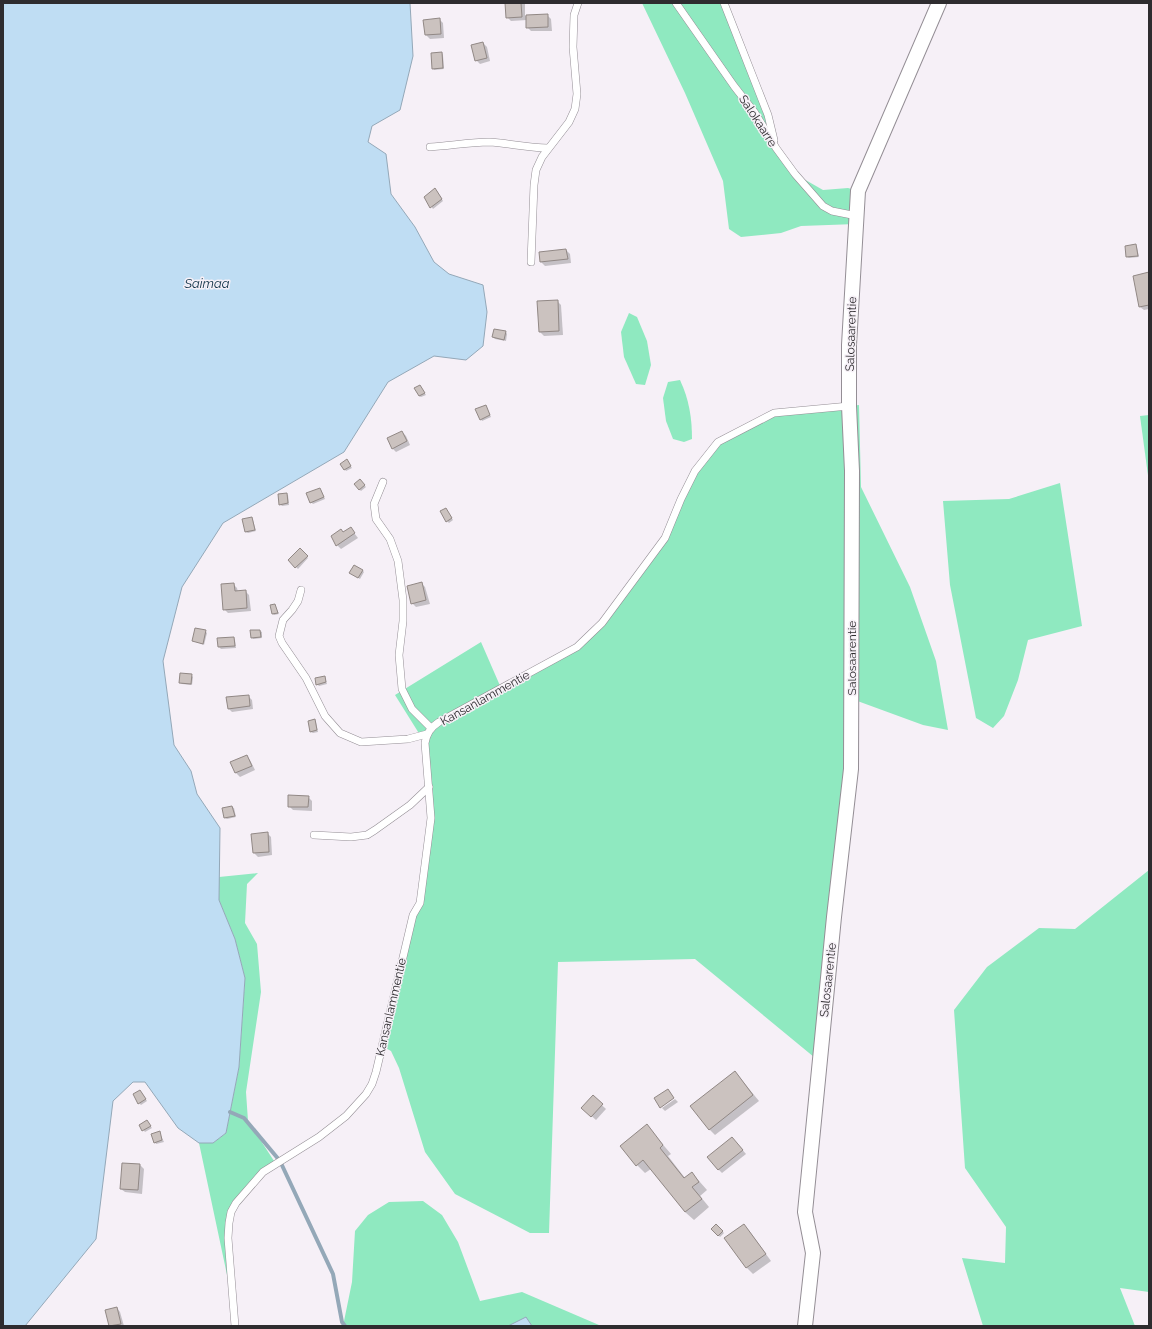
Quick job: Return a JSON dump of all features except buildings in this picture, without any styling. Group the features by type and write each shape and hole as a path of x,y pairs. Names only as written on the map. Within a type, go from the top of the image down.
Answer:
{"street":[{"name":"Salosaarentie","path":"805,1326 813,1253 805,1212 834,917 852,769 852,471 849,406 849,345 858,191 939,3"}],"lane":[{"path":"530,262 536,170 549,146 569,122 575,109 577,94 573,47 574,15 578,3"},
{"name":"Salokaarre","path":"676,3 734,86 755,113 776,148 795,174 823,206 832,211 857,216"},
{"path":"724,3 768,115 776,148"},
{"path":"430,147 488,142 531,148 549,146"},
{"name":"Kansanlammentie","path":"235,1326 228,1238 231,1212 236,1203 263,1172 319,1138 346,1116 366,1094 372,1084 413,915 420,903 431,818 425,743 429,731 439,722 577,647 602,622 665,538 681,499 695,471 718,442 774,413 849,406"},
{"path":"301,590 295,606 283,620 279,636 282,643 306,678 325,716 340,733 361,742 408,739 429,731 412,709 402,689 399,656 403,621 403,600 398,561 390,539 376,519 374,504 383,482"},
{"path":"314,835 351,837 367,835 410,805 428,787"}],"green space":[{"path":"642,3 724,3 741,45 776,148 795,174 823,190 848,188 858,191 856,224 801,226 781,233 741,237 729,229 723,181 685,93"},
{"path":"629,313 637,317 647,341 651,365 645,385 636,384 624,357 621,332"},
{"path":"680,380 688,401 692,439 684,442 673,439 666,421 663,398 668,382"},
{"path":"859,405 861,487 910,587 936,661 948,730 923,725 852,699 820,1062 695,959 558,962 549,1233 530,1233 455,1194 425,1152 399,1068 391,1051 382,1046 413,915 420,903 431,818 425,743 395,695 481,642 501,688 577,647 602,622 665,538 681,499 718,442 774,413"},
{"path":"1149,415 1149,483 1140,416"},
{"path":"1060,483 1082,626 1028,640 1018,680 1004,716 993,728 976,718 950,585 943,501 1009,499"},
{"path":"1149,870 1149,1292 1120,1288 1135,1326 983,1326 962,1258 1005,1263 1006,1227 965,1168 954,1010 987,967 1039,928 1075,929"},
{"path":"258,873 247,884 245,923 257,944 261,992 246,1092 248,1121 276,1164 236,1203 229,1223 233,1303 199,1143 213,1143 226,1133 239,1067 245,978 235,939 219,900 219,877"},
{"path":"423,1201 442,1215 458,1242 480,1301 522,1292 599,1326 343,1326 352,1282 355,1231 368,1215 389,1202"}],"water":[{"name":"Saimaa","path":"3,3 410,3 413,56 400,110 372,126 368,142 386,154 391,194 415,227 434,262 449,274 483,285 487,312 483,346 466,360 434,356 388,382 344,452 223,523 182,587 163,661 174,745 191,771 197,794 220,828 219,900 235,939 245,978 239,1067 226,1133 213,1143 199,1143 178,1128 145,1082 133,1082 113,1101 96,1239 25,1326 3,1326"},
{"path":"526,1317 532,1326 508,1326"}],"waterway":[{"path":"230,1112 244,1118 280,1161 333,1274 342,1322 345,1326"}]}
